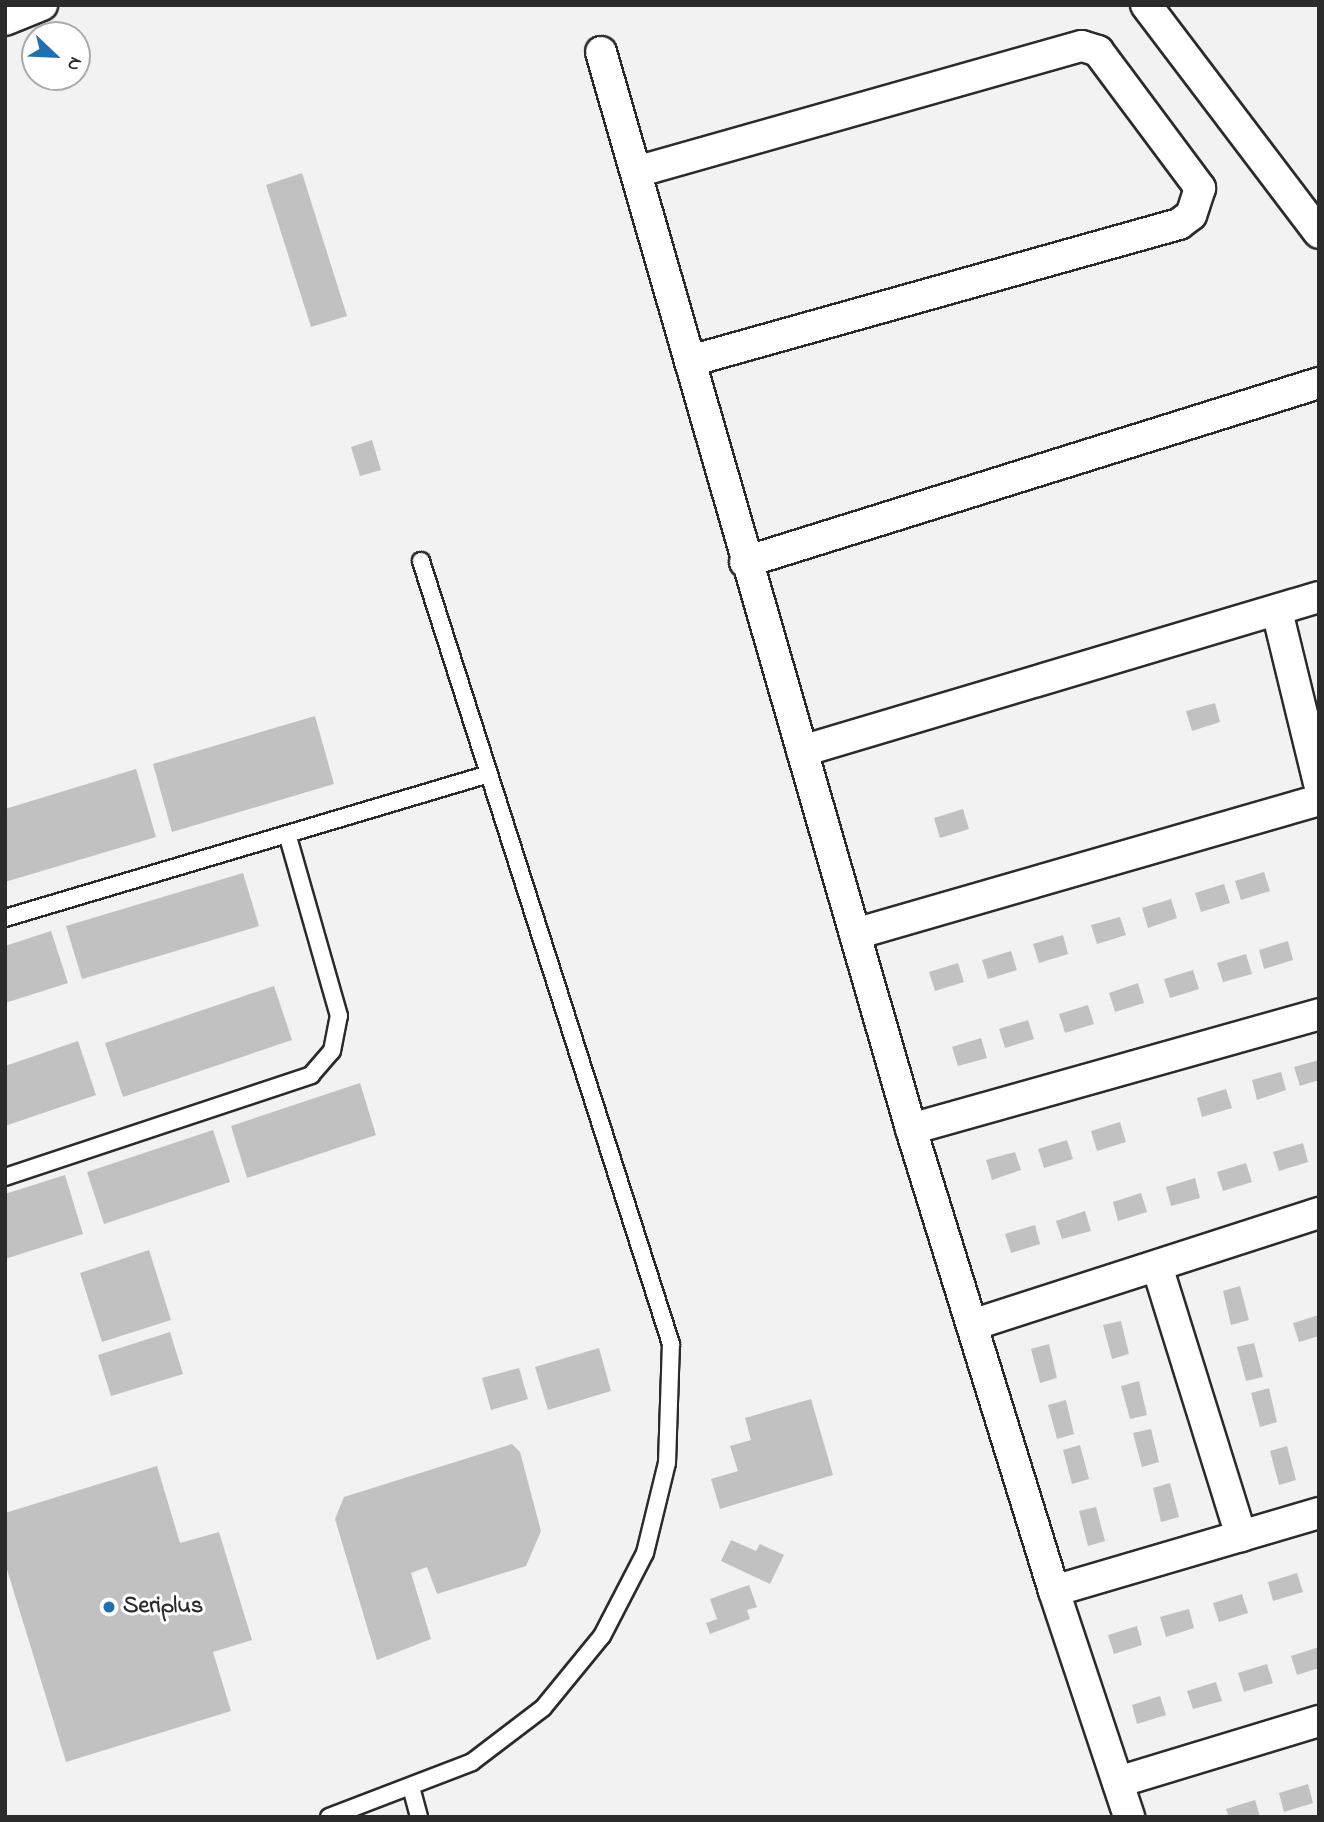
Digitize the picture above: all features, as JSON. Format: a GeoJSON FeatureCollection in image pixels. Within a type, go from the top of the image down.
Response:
{"type":"FeatureCollection","features":[{"type":"Feature","properties":{"kind":"street"},"geometry":{"type":"LineString","coordinates":[[5,20],[42,5]]}},
{"type":"Feature","properties":{"kind":"street"},"geometry":{"type":"LineString","coordinates":[[1146,5],[1319,233]]}},
{"type":"Feature","properties":{"kind":"street"},"geometry":{"type":"LineString","coordinates":[[636,172],[1082,46],[1098,51],[1200,188],[1191,215],[1179,224],[690,361]]}},
{"type":"Feature","properties":{"kind":"street"},"geometry":{"type":"LineString","coordinates":[[601,52],[745,562],[911,1129],[1054,1591],[1129,1817]]}},
{"type":"Feature","properties":{"kind":"street"},"geometry":{"type":"LineString","coordinates":[[745,562],[1319,383]]}},
{"type":"Feature","properties":{"kind":"street"},"geometry":{"type":"LineString","coordinates":[[802,751],[1319,597]]}},
{"type":"Feature","properties":{"kind":"street"},"geometry":{"type":"LineString","coordinates":[[1277,611],[1319,783]]}},
{"type":"Feature","properties":{"kind":"street"},"geometry":{"type":"LineString","coordinates":[[855,934],[1319,800]]}},
{"type":"Feature","properties":{"kind":"street"},"geometry":{"type":"LineString","coordinates":[[911,1129],[1319,1014]]}},
{"type":"Feature","properties":{"kind":"street"},"geometry":{"type":"LineString","coordinates":[[972,1325],[1319,1213]]}},
{"type":"Feature","properties":{"kind":"street"},"geometry":{"type":"LineString","coordinates":[[1157,1266],[1241,1536]]}},
{"type":"Feature","properties":{"kind":"street"},"geometry":{"type":"LineString","coordinates":[[1054,1591],[1319,1513]]}},
{"type":"Feature","properties":{"kind":"street"},"geometry":{"type":"LineString","coordinates":[[1118,1782],[1319,1721]]}},
{"type":"Feature","properties":{"kind":"lane"},"geometry":{"type":"LineString","coordinates":[[329,1817],[472,1762],[543,1708],[602,1636],[645,1553],[667,1463],[671,1344],[421,561]]}},
{"type":"Feature","properties":{"kind":"lane"},"geometry":{"type":"LineString","coordinates":[[5,918],[489,774]]}},
{"type":"Feature","properties":{"kind":"lane"},"geometry":{"type":"LineString","coordinates":[[5,1177],[311,1075],[332,1051],[339,1016],[287,834]]}},
{"type":"Feature","properties":{"kind":"lane"},"geometry":{"type":"LineString","coordinates":[[411,1787],[419,1817]]}},
{"type":"Feature","properties":{"kind":"building"},"geometry":{"type":"Polygon","coordinates":[[[302,173],[347,316],[311,327],[266,185],[302,173]]]}},
{"type":"Feature","properties":{"kind":"building"},"geometry":{"type":"Polygon","coordinates":[[[372,440],[381,470],[360,476],[351,447],[372,440]]]}},
{"type":"Feature","properties":{"kind":"building"},"geometry":{"type":"Polygon","coordinates":[[[1215,703],[1220,722],[1192,731],[1186,711],[1215,703]]]}},
{"type":"Feature","properties":{"kind":"building"},"geometry":{"type":"Polygon","coordinates":[[[315,716],[334,784],[172,832],[153,764],[315,716]]]}},
{"type":"Feature","properties":{"kind":"building"},"geometry":{"type":"Polygon","coordinates":[[[136,769],[156,837],[5,882],[5,809],[136,769]]]}},
{"type":"Feature","properties":{"kind":"building"},"geometry":{"type":"Polygon","coordinates":[[[963,809],[969,829],[940,838],[934,818],[963,809]]]}},
{"type":"Feature","properties":{"kind":"building"},"geometry":{"type":"Polygon","coordinates":[[[1264,872],[1270,891],[1241,900],[1235,881],[1264,872]]]}},
{"type":"Feature","properties":{"kind":"building"},"geometry":{"type":"Polygon","coordinates":[[[243,873],[259,926],[82,979],[66,926],[243,873]]]}},
{"type":"Feature","properties":{"kind":"building"},"geometry":{"type":"Polygon","coordinates":[[[1224,884],[1230,903],[1201,912],[1195,893],[1224,884]]]}},
{"type":"Feature","properties":{"kind":"building"},"geometry":{"type":"Polygon","coordinates":[[[1171,899],[1177,918],[1148,928],[1142,908],[1171,899]]]}},
{"type":"Feature","properties":{"kind":"building"},"geometry":{"type":"Polygon","coordinates":[[[1120,917],[1126,935],[1097,944],[1091,925],[1120,917]]]}},
{"type":"Feature","properties":{"kind":"building"},"geometry":{"type":"Polygon","coordinates":[[[51,931],[68,983],[5,1003],[5,946],[51,931]]]}},
{"type":"Feature","properties":{"kind":"building"},"geometry":{"type":"Polygon","coordinates":[[[1063,935],[1068,954],[1039,963],[1033,944],[1063,935]]]}},
{"type":"Feature","properties":{"kind":"building"},"geometry":{"type":"Polygon","coordinates":[[[1288,941],[1293,960],[1264,969],[1259,950],[1288,941]]]}},
{"type":"Feature","properties":{"kind":"building"},"geometry":{"type":"Polygon","coordinates":[[[1011,951],[1017,970],[988,979],[982,960],[1011,951]]]}},
{"type":"Feature","properties":{"kind":"building"},"geometry":{"type":"Polygon","coordinates":[[[1246,954],[1252,974],[1223,982],[1217,963],[1246,954]]]}},
{"type":"Feature","properties":{"kind":"building"},"geometry":{"type":"Polygon","coordinates":[[[958,963],[964,982],[935,991],[929,972],[958,963]]]}},
{"type":"Feature","properties":{"kind":"building"},"geometry":{"type":"Polygon","coordinates":[[[1193,970],[1199,989],[1170,998],[1164,979],[1193,970]]]}},
{"type":"Feature","properties":{"kind":"building"},"geometry":{"type":"Polygon","coordinates":[[[1138,983],[1144,1003],[1115,1012],[1109,993],[1138,983]]]}},
{"type":"Feature","properties":{"kind":"building"},"geometry":{"type":"Polygon","coordinates":[[[274,986],[292,1040],[123,1097],[105,1043],[274,986]]]}},
{"type":"Feature","properties":{"kind":"building"},"geometry":{"type":"Polygon","coordinates":[[[1088,1005],[1094,1024],[1065,1033],[1059,1014],[1088,1005]]]}},
{"type":"Feature","properties":{"kind":"building"},"geometry":{"type":"Polygon","coordinates":[[[1028,1020],[1034,1039],[1005,1048],[999,1029],[1028,1020]]]}},
{"type":"Feature","properties":{"kind":"building"},"geometry":{"type":"Polygon","coordinates":[[[981,1038],[987,1058],[958,1066],[952,1047],[981,1038]]]}},
{"type":"Feature","properties":{"kind":"building"},"geometry":{"type":"Polygon","coordinates":[[[78,1041],[96,1095],[5,1126],[5,1066],[78,1041]]]}},
{"type":"Feature","properties":{"kind":"building"},"geometry":{"type":"Polygon","coordinates":[[[1319,1060],[1319,1080],[1300,1086],[1294,1067],[1319,1060]]]}},
{"type":"Feature","properties":{"kind":"building"},"geometry":{"type":"Polygon","coordinates":[[[1281,1072],[1286,1090],[1257,1100],[1252,1080],[1281,1072]]]}},
{"type":"Feature","properties":{"kind":"building"},"geometry":{"type":"Polygon","coordinates":[[[360,1083],[376,1135],[247,1178],[231,1126],[360,1083]]]}},
{"type":"Feature","properties":{"kind":"building"},"geometry":{"type":"Polygon","coordinates":[[[1226,1089],[1232,1108],[1202,1117],[1197,1098],[1226,1089]]]}},
{"type":"Feature","properties":{"kind":"building"},"geometry":{"type":"Polygon","coordinates":[[[1120,1122],[1126,1142],[1097,1151],[1091,1131],[1120,1122]]]}},
{"type":"Feature","properties":{"kind":"building"},"geometry":{"type":"Polygon","coordinates":[[[213,1130],[230,1182],[104,1224],[87,1172],[213,1130]]]}},
{"type":"Feature","properties":{"kind":"building"},"geometry":{"type":"Polygon","coordinates":[[[1067,1140],[1073,1159],[1044,1168],[1038,1149],[1067,1140]]]}},
{"type":"Feature","properties":{"kind":"building"},"geometry":{"type":"Polygon","coordinates":[[[1303,1143],[1308,1162],[1279,1171],[1273,1152],[1303,1143]]]}},
{"type":"Feature","properties":{"kind":"building"},"geometry":{"type":"Polygon","coordinates":[[[1015,1152],[1021,1170],[992,1180],[986,1160],[1015,1152]]]}},
{"type":"Feature","properties":{"kind":"building"},"geometry":{"type":"Polygon","coordinates":[[[1246,1163],[1252,1182],[1223,1191],[1217,1172],[1246,1163]]]}},
{"type":"Feature","properties":{"kind":"building"},"geometry":{"type":"Polygon","coordinates":[[[65,1175],[83,1234],[5,1259],[5,1194],[65,1175]]]}},
{"type":"Feature","properties":{"kind":"building"},"geometry":{"type":"Polygon","coordinates":[[[1195,1178],[1200,1198],[1171,1206],[1166,1187],[1195,1178]]]}},
{"type":"Feature","properties":{"kind":"building"},"geometry":{"type":"Polygon","coordinates":[[[1141,1193],[1147,1212],[1118,1221],[1113,1202],[1141,1193]]]}},
{"type":"Feature","properties":{"kind":"building"},"geometry":{"type":"Polygon","coordinates":[[[1085,1211],[1091,1231],[1062,1239],[1056,1221],[1085,1211]]]}},
{"type":"Feature","properties":{"kind":"building"},"geometry":{"type":"Polygon","coordinates":[[[1035,1225],[1040,1244],[1011,1253],[1005,1234],[1035,1225]]]}},
{"type":"Feature","properties":{"kind":"building"},"geometry":{"type":"Polygon","coordinates":[[[149,1250],[171,1320],[102,1342],[80,1273],[149,1250]]]}},
{"type":"Feature","properties":{"kind":"building"},"geometry":{"type":"Polygon","coordinates":[[[1240,1286],[1249,1320],[1231,1325],[1223,1291],[1240,1286]]]}},
{"type":"Feature","properties":{"kind":"building"},"geometry":{"type":"Polygon","coordinates":[[[1319,1315],[1319,1336],[1299,1342],[1293,1323],[1319,1315]]]}},
{"type":"Feature","properties":{"kind":"building"},"geometry":{"type":"Polygon","coordinates":[[[1121,1321],[1129,1354],[1112,1359],[1103,1325],[1121,1321]]]}},
{"type":"Feature","properties":{"kind":"building"},"geometry":{"type":"Polygon","coordinates":[[[170,1332],[183,1374],[111,1396],[98,1355],[170,1332]]]}},
{"type":"Feature","properties":{"kind":"building"},"geometry":{"type":"Polygon","coordinates":[[[1254,1343],[1263,1377],[1246,1381],[1237,1347],[1254,1343]]]}},
{"type":"Feature","properties":{"kind":"building"},"geometry":{"type":"Polygon","coordinates":[[[1049,1344],[1057,1378],[1040,1383],[1031,1349],[1049,1344]]]}},
{"type":"Feature","properties":{"kind":"building"},"geometry":{"type":"Polygon","coordinates":[[[599,1348],[611,1391],[548,1410],[535,1367],[599,1348]]]}},
{"type":"Feature","properties":{"kind":"building"},"geometry":{"type":"Polygon","coordinates":[[[519,1368],[528,1399],[491,1410],[482,1378],[519,1368]]]}},
{"type":"Feature","properties":{"kind":"building"},"geometry":{"type":"Polygon","coordinates":[[[1139,1381],[1147,1415],[1130,1419],[1121,1386],[1139,1381]]]}},
{"type":"Feature","properties":{"kind":"building"},"geometry":{"type":"Polygon","coordinates":[[[1269,1388],[1277,1422],[1260,1427],[1251,1393],[1269,1388]]]}},
{"type":"Feature","properties":{"kind":"building"},"geometry":{"type":"Polygon","coordinates":[[[811,1399],[833,1475],[720,1509],[711,1479],[738,1471],[730,1446],[751,1440],[745,1418],[811,1399]]]}},
{"type":"Feature","properties":{"kind":"building"},"geometry":{"type":"Polygon","coordinates":[[[1066,1400],[1074,1434],[1057,1439],[1048,1405],[1066,1400]]]}},
{"type":"Feature","properties":{"kind":"building"},"geometry":{"type":"Polygon","coordinates":[[[1151,1429],[1159,1462],[1142,1467],[1133,1433],[1151,1429]]]}},
{"type":"Feature","properties":{"kind":"building"},"geometry":{"type":"Polygon","coordinates":[[[512,1444],[520,1452],[541,1531],[526,1566],[437,1594],[427,1567],[411,1573],[431,1639],[377,1660],[335,1519],[344,1497],[512,1444]]]}},
{"type":"Feature","properties":{"kind":"building"},"geometry":{"type":"Polygon","coordinates":[[[1080,1445],[1089,1479],[1072,1484],[1063,1450],[1080,1445]]]}},
{"type":"Feature","properties":{"kind":"building"},"geometry":{"type":"Polygon","coordinates":[[[1287,1446],[1296,1480],[1279,1485],[1270,1451],[1287,1446]]]}},
{"type":"Feature","properties":{"kind":"building","name":"Seriplus"},"geometry":{"type":"Polygon","coordinates":[[[157,1466],[180,1543],[219,1532],[252,1640],[213,1652],[231,1711],[66,1762],[5,1563],[5,1513],[157,1466]]]}},
{"type":"Feature","properties":{"kind":"building"},"geometry":{"type":"Polygon","coordinates":[[[1170,1483],[1179,1517],[1161,1522],[1153,1488],[1170,1483]]]}},
{"type":"Feature","properties":{"kind":"building"},"geometry":{"type":"Polygon","coordinates":[[[1096,1507],[1105,1541],[1088,1546],[1079,1511],[1096,1507]]]}},
{"type":"Feature","properties":{"kind":"building"},"geometry":{"type":"Polygon","coordinates":[[[731,1540],[756,1551],[760,1544],[784,1555],[770,1584],[721,1561],[731,1540]]]}},
{"type":"Feature","properties":{"kind":"building"},"geometry":{"type":"Polygon","coordinates":[[[1297,1573],[1303,1592],[1273,1601],[1268,1582],[1297,1573]]]}},
{"type":"Feature","properties":{"kind":"building"},"geometry":{"type":"Polygon","coordinates":[[[749,1585],[757,1607],[747,1610],[750,1619],[710,1634],[706,1623],[717,1619],[710,1599],[749,1585]]]}},
{"type":"Feature","properties":{"kind":"building"},"geometry":{"type":"Polygon","coordinates":[[[1242,1594],[1248,1613],[1219,1622],[1213,1603],[1242,1594]]]}},
{"type":"Feature","properties":{"kind":"building"},"geometry":{"type":"Polygon","coordinates":[[[1189,1609],[1194,1628],[1166,1637],[1160,1617],[1189,1609]]]}},
{"type":"Feature","properties":{"kind":"building"},"geometry":{"type":"Polygon","coordinates":[[[1137,1626],[1142,1645],[1114,1654],[1108,1635],[1137,1626]]]}},
{"type":"Feature","properties":{"kind":"building"},"geometry":{"type":"Polygon","coordinates":[[[1319,1647],[1319,1668],[1297,1675],[1291,1656],[1319,1647]]]}},
{"type":"Feature","properties":{"kind":"building"},"geometry":{"type":"Polygon","coordinates":[[[1267,1664],[1273,1683],[1244,1692],[1238,1673],[1267,1664]]]}},
{"type":"Feature","properties":{"kind":"building"},"geometry":{"type":"Polygon","coordinates":[[[1216,1682],[1222,1701],[1193,1709],[1187,1691],[1216,1682]]]}},
{"type":"Feature","properties":{"kind":"building"},"geometry":{"type":"Polygon","coordinates":[[[1160,1696],[1166,1715],[1137,1724],[1132,1705],[1160,1696]]]}},
{"type":"Feature","properties":{"kind":"building"},"geometry":{"type":"Polygon","coordinates":[[[1308,1784],[1313,1803],[1284,1812],[1279,1793],[1308,1784]]]}},
{"type":"Feature","properties":{"kind":"building"},"geometry":{"type":"Polygon","coordinates":[[[1255,1800],[1260,1817],[1229,1817],[1226,1809],[1255,1800]]]}},
{"type":"Feature","properties":{"kind":"place","name":"Seriplus"},"geometry":{"type":"Point","coordinates":[109,1607]}}]}
